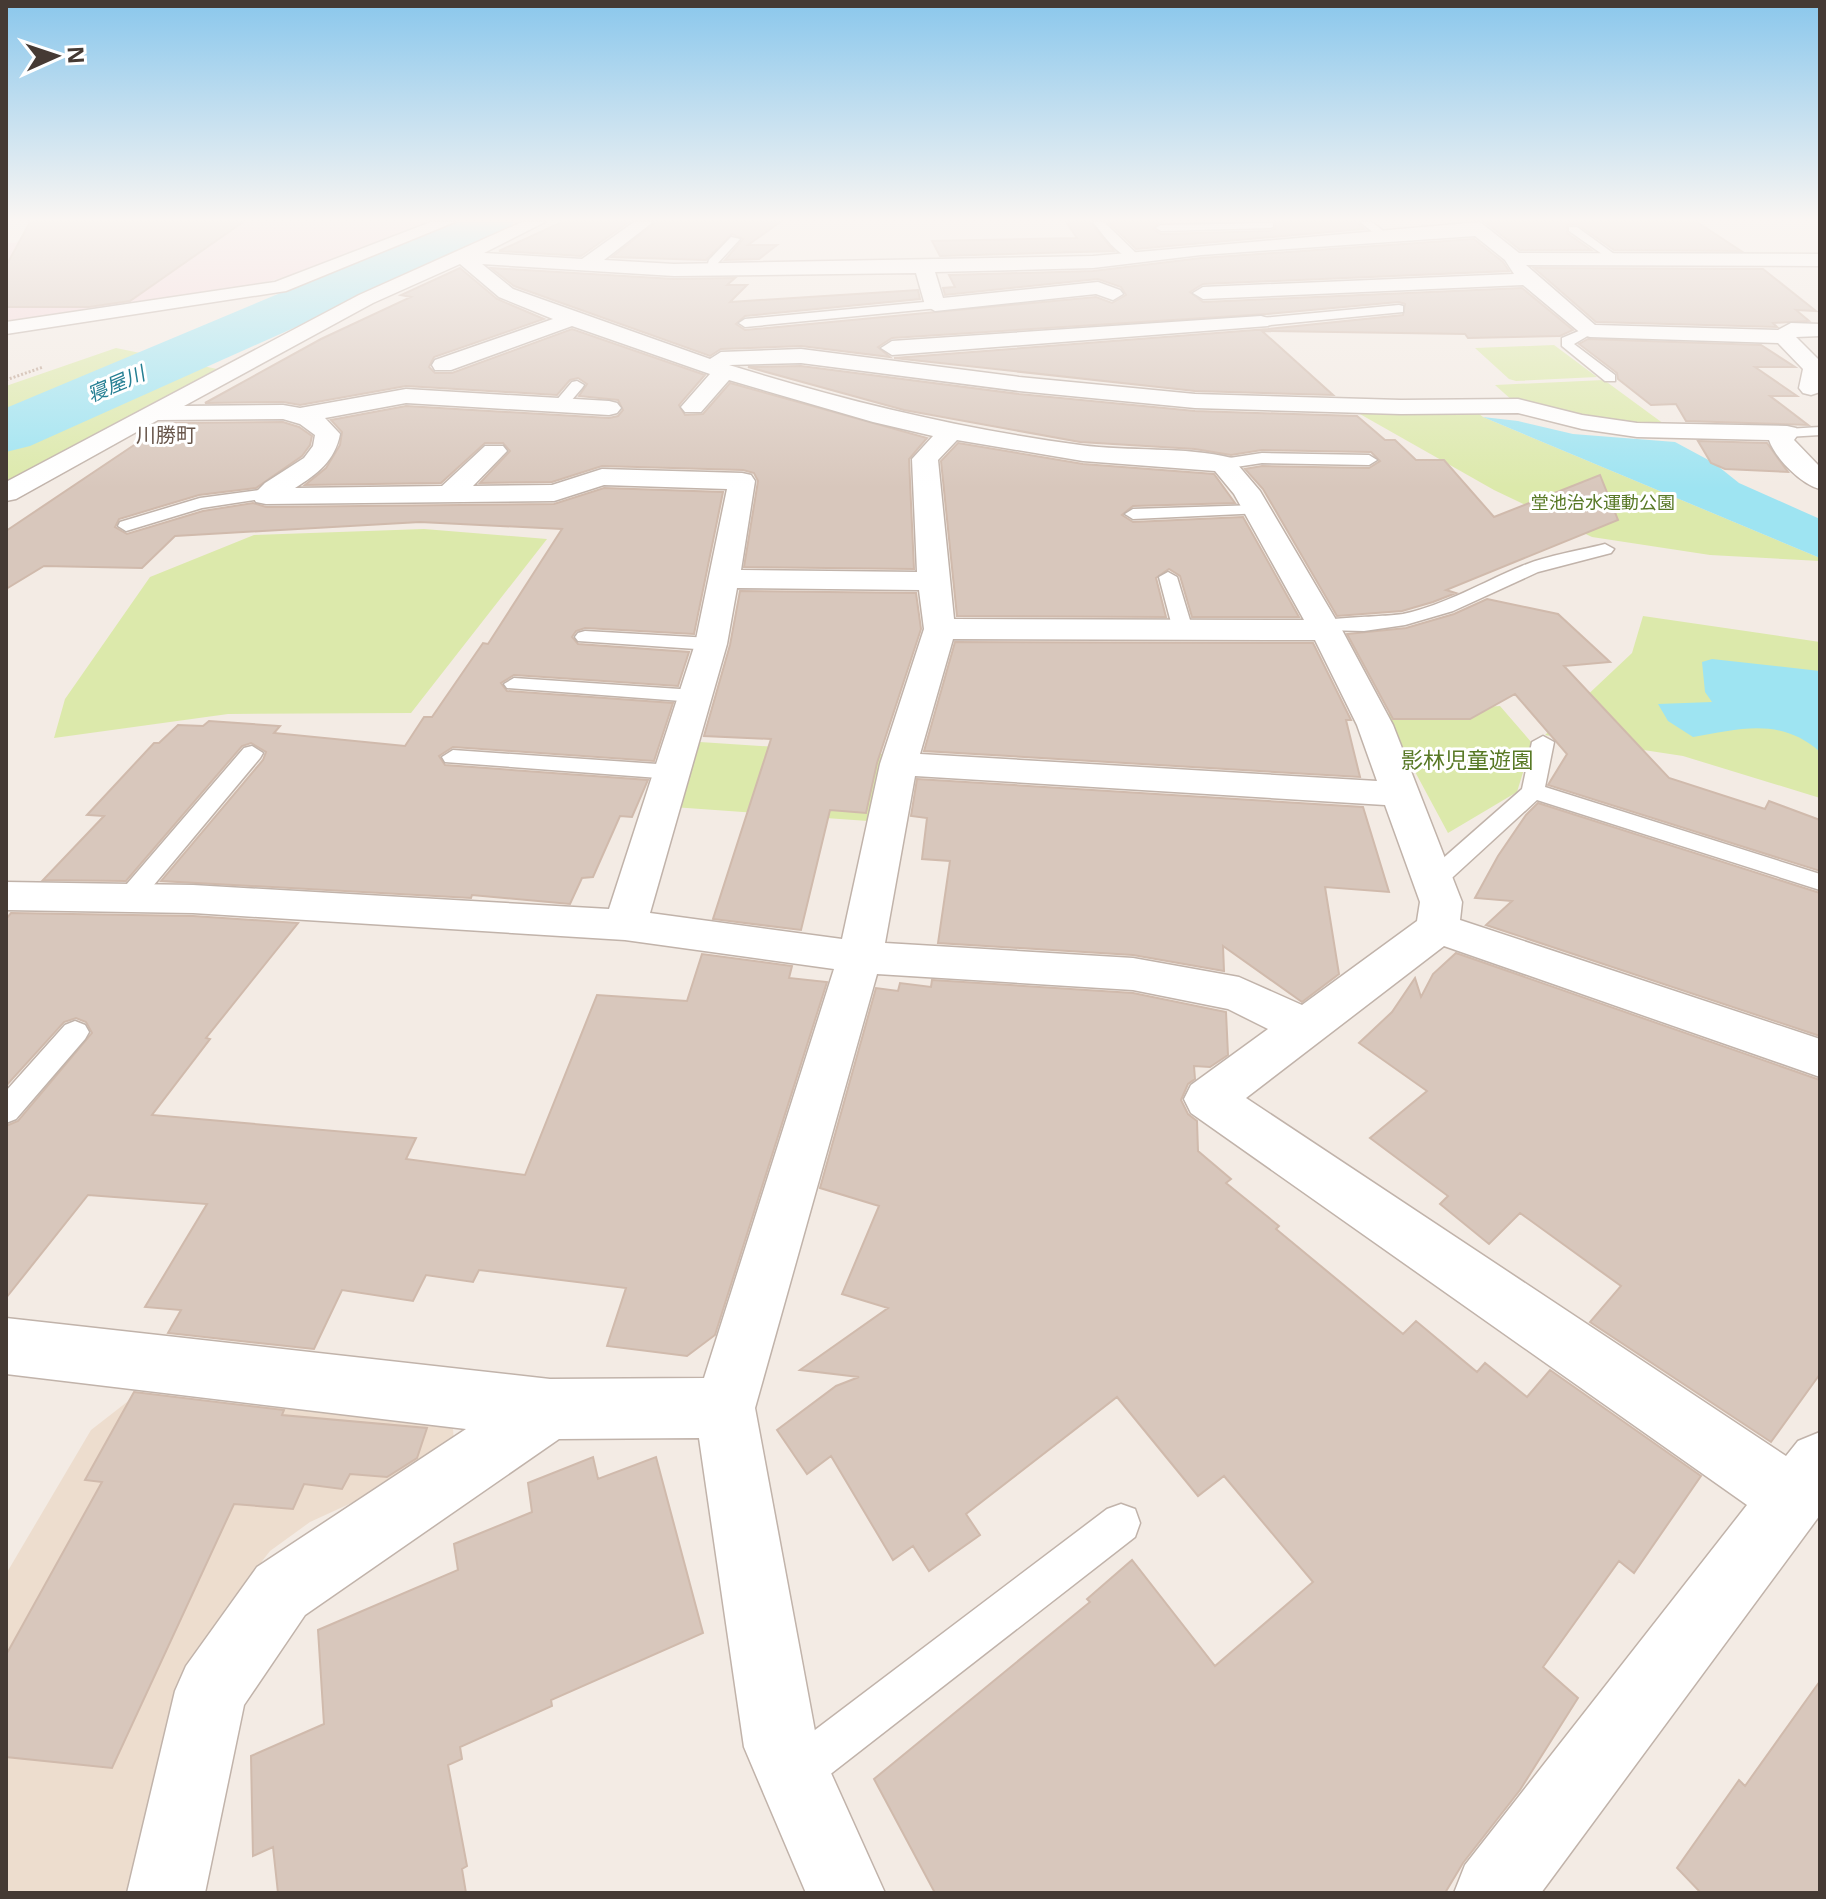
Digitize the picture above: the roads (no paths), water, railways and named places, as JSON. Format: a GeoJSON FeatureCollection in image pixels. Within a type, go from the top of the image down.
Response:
{"type":"FeatureCollection","features":[{"type":"Feature","properties":{"kind":"street"},"geometry":{"type":"LineString","coordinates":[[6,328],[122,311]]}},
{"type":"Feature","properties":{"kind":"street"},"geometry":{"type":"LineString","coordinates":[[6,493],[344,311]]}},
{"type":"Feature","properties":{"kind":"street"},"geometry":{"type":"LineString","coordinates":[[551,311],[815,399],[951,432],[1083,453],[1223,464],[1246,491],[1324,627],[1375,725],[1436,905]]}},
{"type":"Feature","properties":{"kind":"street"},"geometry":{"type":"LineString","coordinates":[[1242,311],[1261,322]]}},
{"type":"Feature","properties":{"kind":"street"},"geometry":{"type":"LineString","coordinates":[[1566,311],[1590,331],[1784,337],[1814,368],[1811,388]]}},
{"type":"Feature","properties":{"kind":"street"},"geometry":{"type":"LineString","coordinates":[[443,365],[572,319]]}},
{"type":"Feature","properties":{"kind":"street"},"geometry":{"type":"LineString","coordinates":[[710,366],[801,356],[1261,322]]}},
{"type":"Feature","properties":{"kind":"street"},"geometry":{"type":"LineString","coordinates":[[1784,337],[1791,329],[1820,330]]}},
{"type":"Feature","properties":{"kind":"street"},"geometry":{"type":"LineString","coordinates":[[801,356],[1181,400],[1401,407],[1518,406],[1582,422],[1637,430],[1787,433]]}},
{"type":"Feature","properties":{"kind":"street"},"geometry":{"type":"LineString","coordinates":[[693,407],[710,366]]}},
{"type":"Feature","properties":{"kind":"street"},"geometry":{"type":"LineString","coordinates":[[302,415],[406,396],[609,408]]}},
{"type":"Feature","properties":{"kind":"street"},"geometry":{"type":"LineString","coordinates":[[771,408],[815,399]]}},
{"type":"Feature","properties":{"kind":"street"},"geometry":{"type":"LineString","coordinates":[[153,413],[283,412],[302,415],[319,423],[328,434],[328,446],[317,461],[266,496],[554,493],[602,477],[746,471],[711,644],[625,925]]}},
{"type":"Feature","properties":{"kind":"street"},"geometry":{"type":"LineString","coordinates":[[846,1893],[781,1747],[725,1408],[860,957],[899,764],[937,605],[925,459],[951,432]]}},
{"type":"Feature","properties":{"kind":"street"},"geometry":{"type":"LineString","coordinates":[[1787,433],[1780,437],[1784,448],[1820,481]]}},
{"type":"Feature","properties":{"kind":"street"},"geometry":{"type":"LineString","coordinates":[[450,493],[494,451]]}},
{"type":"Feature","properties":{"kind":"street"},"geometry":{"type":"LineString","coordinates":[[724,579],[1183,630],[1324,627]]}},
{"type":"Feature","properties":{"kind":"street"},"geometry":{"type":"LineString","coordinates":[[899,764],[1400,794]]}},
{"type":"Feature","properties":{"kind":"street"},"geometry":{"type":"LineString","coordinates":[[6,896],[129,898],[625,925],[860,957],[1133,974],[1239,994],[1306,1028]]}},
{"type":"Feature","properties":{"kind":"street"},"geometry":{"type":"LineString","coordinates":[[1436,905],[1306,1028],[1209,1099],[1806,1480],[1493,1893]]}},
{"type":"Feature","properties":{"kind":"street"},"geometry":{"type":"LineString","coordinates":[[1436,905],[1820,1058]]}},
{"type":"Feature","properties":{"kind":"street"},"geometry":{"type":"LineString","coordinates":[[6,1346],[550,1409],[725,1408]]}},
{"type":"Feature","properties":{"kind":"street"},"geometry":{"type":"LineString","coordinates":[[166,1893],[211,1691],[281,1591],[550,1409]]}},
{"type":"Feature","properties":{"kind":"lane"},"geometry":{"type":"LineString","coordinates":[[745,323],[876,311]]}},
{"type":"Feature","properties":{"kind":"lane"},"geometry":{"type":"LineString","coordinates":[[1261,322],[1382,311]]}},
{"type":"Feature","properties":{"kind":"lane"},"geometry":{"type":"LineString","coordinates":[[1590,331],[1566,341],[1568,346],[1610,378]]}},
{"type":"Feature","properties":{"kind":"lane"},"geometry":{"type":"LineString","coordinates":[[560,405],[577,385]]}},
{"type":"Feature","properties":{"kind":"lane"},"geometry":{"type":"LineString","coordinates":[[1787,433],[1820,431]]}},
{"type":"Feature","properties":{"kind":"lane"},"geometry":{"type":"LineString","coordinates":[[1223,464],[1262,458],[1369,460]]}},
{"type":"Feature","properties":{"kind":"lane"},"geometry":{"type":"LineString","coordinates":[[126,526],[200,503],[268,494]]}},
{"type":"Feature","properties":{"kind":"lane"},"geometry":{"type":"LineString","coordinates":[[1133,514],[1257,510]]}},
{"type":"Feature","properties":{"kind":"lane"},"geometry":{"type":"LineString","coordinates":[[1324,627],[1405,619],[1446,607],[1532,568],[1605,549]]}},
{"type":"Feature","properties":{"kind":"lane"},"geometry":{"type":"LineString","coordinates":[[1168,577],[1183,630]]}},
{"type":"Feature","properties":{"kind":"lane"},"geometry":{"type":"LineString","coordinates":[[585,637],[711,644]]}},
{"type":"Feature","properties":{"kind":"lane"},"geometry":{"type":"LineString","coordinates":[[514,684],[695,696]]}},
{"type":"Feature","properties":{"kind":"lane"},"geometry":{"type":"LineString","coordinates":[[1436,905],[1533,791],[1543,742]]}},
{"type":"Feature","properties":{"kind":"lane"},"geometry":{"type":"LineString","coordinates":[[129,898],[252,753]]}},
{"type":"Feature","properties":{"kind":"lane"},"geometry":{"type":"LineString","coordinates":[[453,757],[672,772]]}},
{"type":"Feature","properties":{"kind":"lane"},"geometry":{"type":"LineString","coordinates":[[1533,791],[1820,882]]}},
{"type":"Feature","properties":{"kind":"lane"},"geometry":{"type":"LineString","coordinates":[[6,1111],[75,1032]]}},
{"type":"Feature","properties":{"kind":"lane"},"geometry":{"type":"LineString","coordinates":[[793,1775],[1121,1523]]}},
{"type":"Feature","properties":{"kind":"water"},"geometry":{"type":"Polygon","coordinates":[[[1483,417],[1518,421],[1573,434],[1675,442],[1714,463],[1739,483],[1820,519],[1820,558],[1483,417]]]}},
{"type":"Feature","properties":{"kind":"water"},"geometry":{"type":"Polygon","coordinates":[[[1712,659],[1820,671],[1820,752],[1805,741],[1775,730],[1744,729],[1693,737],[1668,721],[1658,704],[1712,702],[1705,692],[1702,662],[1712,659]]]}},
{"type":"Feature","properties":{"kind":"waterway","name":"寝屋川"},"geometry":{"type":"LineString","coordinates":[[6,432],[286,311]]}},
{"type":"Feature","properties":{"kind":"district","name":"川勝町"},"geometry":{"type":"Point","coordinates":[166,435]}},
{"type":"Feature","properties":{"kind":"park label","name":"堂池治水運動公園"},"geometry":{"type":"Point","coordinates":[1603,503]}},
{"type":"Feature","properties":{"kind":"park label","name":"影林児童遊園"},"geometry":{"type":"Point","coordinates":[1467,760]}}]}
